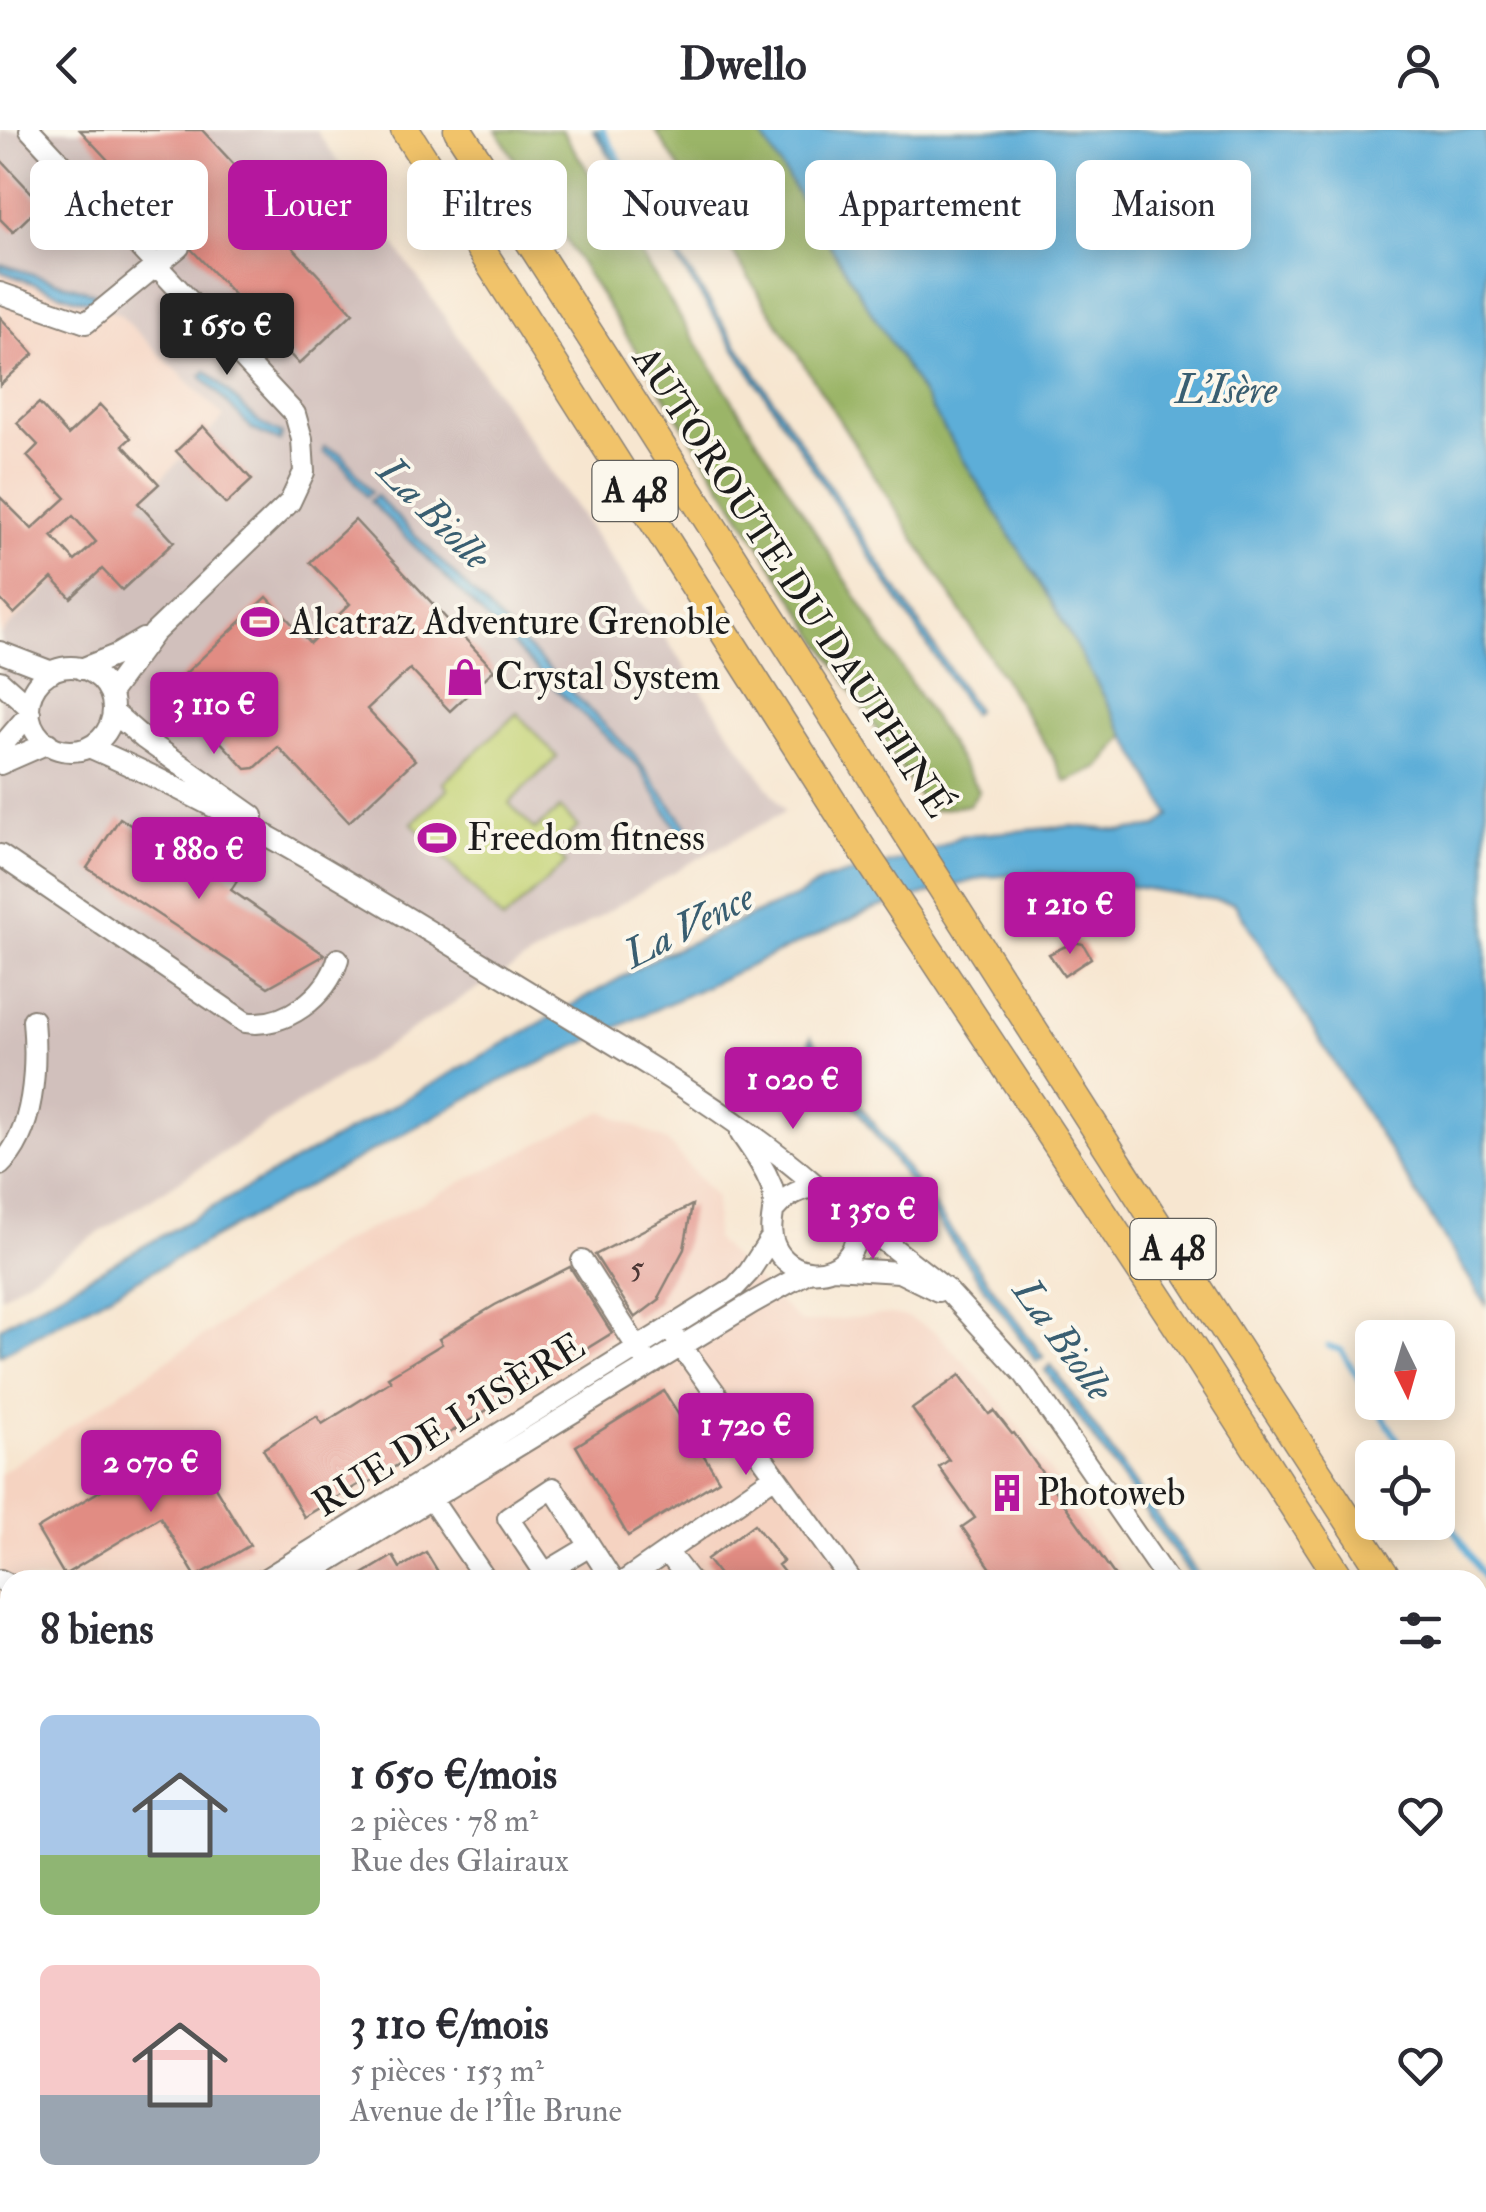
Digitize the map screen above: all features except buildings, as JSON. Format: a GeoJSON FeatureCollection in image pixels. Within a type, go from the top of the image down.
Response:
{"type":"FeatureCollection","features":[{"type":"Feature","properties":{"kind":"highway","name":"A 48"},"geometry":{"type":"LineString","coordinates":[[405,130],[864,852],[1334,1570]]}},
{"type":"Feature","properties":{"kind":"highway","name":"AUTOROUTE DU DAUPHINÉ"},"geometry":{"type":"LineString","coordinates":[[458,130],[1381,1570]]}},
{"type":"Feature","properties":{"kind":"street"},"geometry":{"type":"LineString","coordinates":[[30,130],[294,414],[304,458],[304,472],[290,502],[154,633],[116,656],[81,669]]}},
{"type":"Feature","properties":{"kind":"street"},"geometry":{"type":"LineString","coordinates":[[0,293],[86,323],[176,250]]}},
{"type":"Feature","properties":{"kind":"street"},"geometry":{"type":"LineString","coordinates":[[0,681],[29,710],[36,732],[48,743],[69,751],[89,747],[106,733],[111,702],[154,633]]}},
{"type":"Feature","properties":{"kind":"street"},"geometry":{"type":"LineString","coordinates":[[0,652],[52,672]]}},
{"type":"Feature","properties":{"kind":"street"},"geometry":{"type":"LineString","coordinates":[[0,748],[29,710],[35,688],[52,672],[81,669],[93,674],[111,702],[143,738],[241,805],[280,840]]}},
{"type":"Feature","properties":{"kind":"street"},"geometry":{"type":"LineString","coordinates":[[0,764],[48,743]]}},
{"type":"Feature","properties":{"kind":"street"},"geometry":{"type":"LineString","coordinates":[[89,747],[164,780],[280,840],[552,1005],[773,1148],[817,1186]]}},
{"type":"Feature","properties":{"kind":"street"},"geometry":{"type":"LineString","coordinates":[[0,855],[245,1022],[285,1019],[334,974],[338,959]]}},
{"type":"Feature","properties":{"kind":"street"},"geometry":{"type":"LineString","coordinates":[[0,1165],[12,1154],[23,1128],[33,1076],[33,1020]]}},
{"type":"Feature","properties":{"kind":"street"},"geometry":{"type":"LineString","coordinates":[[734,1124],[762,1163],[774,1192],[776,1208],[771,1238],[784,1261],[808,1272],[833,1268],[899,1272],[968,1312]]}},
{"type":"Feature","properties":{"kind":"street"},"geometry":{"type":"LineString","coordinates":[[776,1208],[793,1191],[828,1188],[846,1200],[856,1219],[914,1260],[1024,1374],[1160,1570]]}},
{"type":"Feature","properties":{"kind":"street"},"geometry":{"type":"LineString","coordinates":[[833,1268],[855,1242],[856,1219]]}},
{"type":"Feature","properties":{"kind":"street","name":"RUE DE L'ISÈRE"},"geometry":{"type":"LineString","coordinates":[[676,1338],[735,1287],[771,1238]]}},
{"type":"Feature","properties":{"kind":"street"},"geometry":{"type":"LineString","coordinates":[[582,1261],[644,1358]]}},
{"type":"Feature","properties":{"kind":"street","name":"RUE DE L'ISÈRE"},"geometry":{"type":"LineString","coordinates":[[314,1570],[431,1499],[676,1338],[808,1272]]}},
{"type":"Feature","properties":{"kind":"street"},"geometry":{"type":"LineString","coordinates":[[676,1338],[844,1570]]}},
{"type":"Feature","properties":{"kind":"street","name":"RUE DE L'ISÈRE"},"geometry":{"type":"LineString","coordinates":[[281,1570],[644,1358]]}},
{"type":"Feature","properties":{"kind":"street"},"geometry":{"type":"LineString","coordinates":[[640,1570],[775,1476]]}},
{"type":"Feature","properties":{"kind":"street"},"geometry":{"type":"LineString","coordinates":[[431,1499],[479,1570]]}},
{"type":"Feature","properties":{"kind":"street"},"geometry":{"type":"LineString","coordinates":[[590,1546],[615,1570]]}},
{"type":"Feature","properties":{"kind":"street"},"geometry":{"type":"LineString","coordinates":[[668,1553],[681,1570]]}},
{"type":"Feature","properties":{"kind":"shaded area"},"geometry":{"type":"Polygon","coordinates":[[[0,130],[316,130],[337,160],[228,160],[228,250],[387,250],[387,233],[785,812],[681,868],[455,1002],[0,1297],[0,635],[224,417],[119,314],[0,274],[0,130]]]}},
{"type":"Feature","properties":{"kind":"shaded area"},"geometry":{"type":"Polygon","coordinates":[[[0,274],[119,314],[224,417],[0,635],[0,274]]]}},
{"type":"Feature","properties":{"kind":"shaded area"},"geometry":{"type":"Polygon","coordinates":[[[603,1111],[667,1141],[716,1198],[715,1240],[801,1323],[891,1314],[907,1317],[937,1333],[1000,1401],[1120,1570],[0,1570],[0,1474],[337,1245],[603,1111]]]}},
{"type":"Feature","properties":{"kind":"green space"},"geometry":{"type":"Polygon","coordinates":[[[496,130],[562,130],[587,170],[587,250],[638,250],[979,791],[969,805],[928,811],[567,242],[567,160],[515,160],[496,130]]]}},
{"type":"Feature","properties":{"kind":"green space"},"geometry":{"type":"Polygon","coordinates":[[[655,130],[758,130],[777,160],[674,160],[655,130]]]}},
{"type":"Feature","properties":{"kind":"green space"},"geometry":{"type":"Polygon","coordinates":[[[785,173],[805,205],[805,250],[833,250],[1047,594],[1126,736],[1099,768],[1066,782],[731,250],[785,250],[785,173]]]}},
{"type":"Feature","properties":{"kind":"green space"},"geometry":{"type":"Polygon","coordinates":[[[517,713],[557,757],[509,803],[535,830],[560,808],[578,827],[554,850],[566,863],[503,921],[412,823],[448,789],[443,783],[517,713]]]}},
{"type":"Feature","properties":{"kind":"water"},"geometry":{"type":"Polygon","coordinates":[[[593,130],[597,130],[617,160],[612,160],[593,130]]]}},
{"type":"Feature","properties":{"kind":"water","name":"L'Isère"},"geometry":{"type":"Polygon","coordinates":[[[758,130],[1486,130],[1486,1305],[1234,903],[1047,873],[986,877],[873,909],[492,1085],[0,1355],[0,1327],[663,954],[792,899],[826,880],[912,857],[960,836],[1072,826],[1123,831],[1158,826],[1170,815],[1047,594],[833,250],[1056,250],[1056,160],[805,160],[805,205],[785,173],[785,160],[777,160],[758,130]]]}},
{"type":"Feature","properties":{"kind":"water"},"geometry":{"type":"Polygon","coordinates":[[[671,250],[675,250],[976,710],[972,714],[671,250]]]}},
{"type":"Feature","properties":{"kind":"water"},"geometry":{"type":"Polygon","coordinates":[[[0,264],[97,294],[90,301],[75,299],[0,271],[0,264]]]}},
{"type":"Feature","properties":{"kind":"water"},"geometry":{"type":"Polygon","coordinates":[[[206,371],[260,423],[282,434],[280,441],[253,430],[201,376],[206,371]]]}},
{"type":"Feature","properties":{"kind":"water"},"geometry":{"type":"Polygon","coordinates":[[[324,447],[342,454],[371,492],[366,496],[341,462],[323,452],[324,447]]]}},
{"type":"Feature","properties":{"kind":"water"},"geometry":{"type":"Polygon","coordinates":[[[376,496],[632,752],[695,838],[685,842],[638,766],[370,501],[376,496]]]}},
{"type":"Feature","properties":{"kind":"water"},"geometry":{"type":"Polygon","coordinates":[[[811,1037],[1043,1357],[1037,1361],[809,1042],[811,1037]]]}},
{"type":"Feature","properties":{"kind":"water"},"geometry":{"type":"Polygon","coordinates":[[[1051,1365],[1195,1570],[1187,1570],[1045,1370],[1051,1365]]]}},
{"type":"Feature","properties":{"kind":"waterway"},"geometry":{"type":"LineString","coordinates":[[602,130],[620,160]]}},
{"type":"Feature","properties":{"kind":"waterway"},"geometry":{"type":"LineString","coordinates":[[1328,1346],[1341,1350],[1355,1373]]}},
{"type":"Feature","properties":{"kind":"waterway"},"geometry":{"type":"LineString","coordinates":[[1385,1420],[1398,1440]]}},
{"type":"Feature","properties":{"kind":"waterway"},"geometry":{"type":"LineString","coordinates":[[1455,1531],[1479,1570]]}},
{"type":"Feature","properties":{"kind":"place","name":"Alcatraz Adventure Grenoble"},"geometry":{"type":"Point","coordinates":[260,622]}},
{"type":"Feature","properties":{"kind":"place","name":"Crystal System"},"geometry":{"type":"Point","coordinates":[465,677]}},
{"type":"Feature","properties":{"kind":"place","name":"Freedom fitness"},"geometry":{"type":"Point","coordinates":[437,838]}},
{"type":"Feature","properties":{"kind":"place","name":"Photoweb"},"geometry":{"type":"Point","coordinates":[1007,1493]}},
{"type":"Feature","properties":{"kind":"water label","name":"La Biolle"},"geometry":{"type":"Point","coordinates":[434,514]}},
{"type":"Feature","properties":{"kind":"water label","name":"La Vence"},"geometry":{"type":"Point","coordinates":[689,926]}},
{"type":"Feature","properties":{"kind":"water label","name":"La Biolle"},"geometry":{"type":"Point","coordinates":[1063,1340]}}]}
